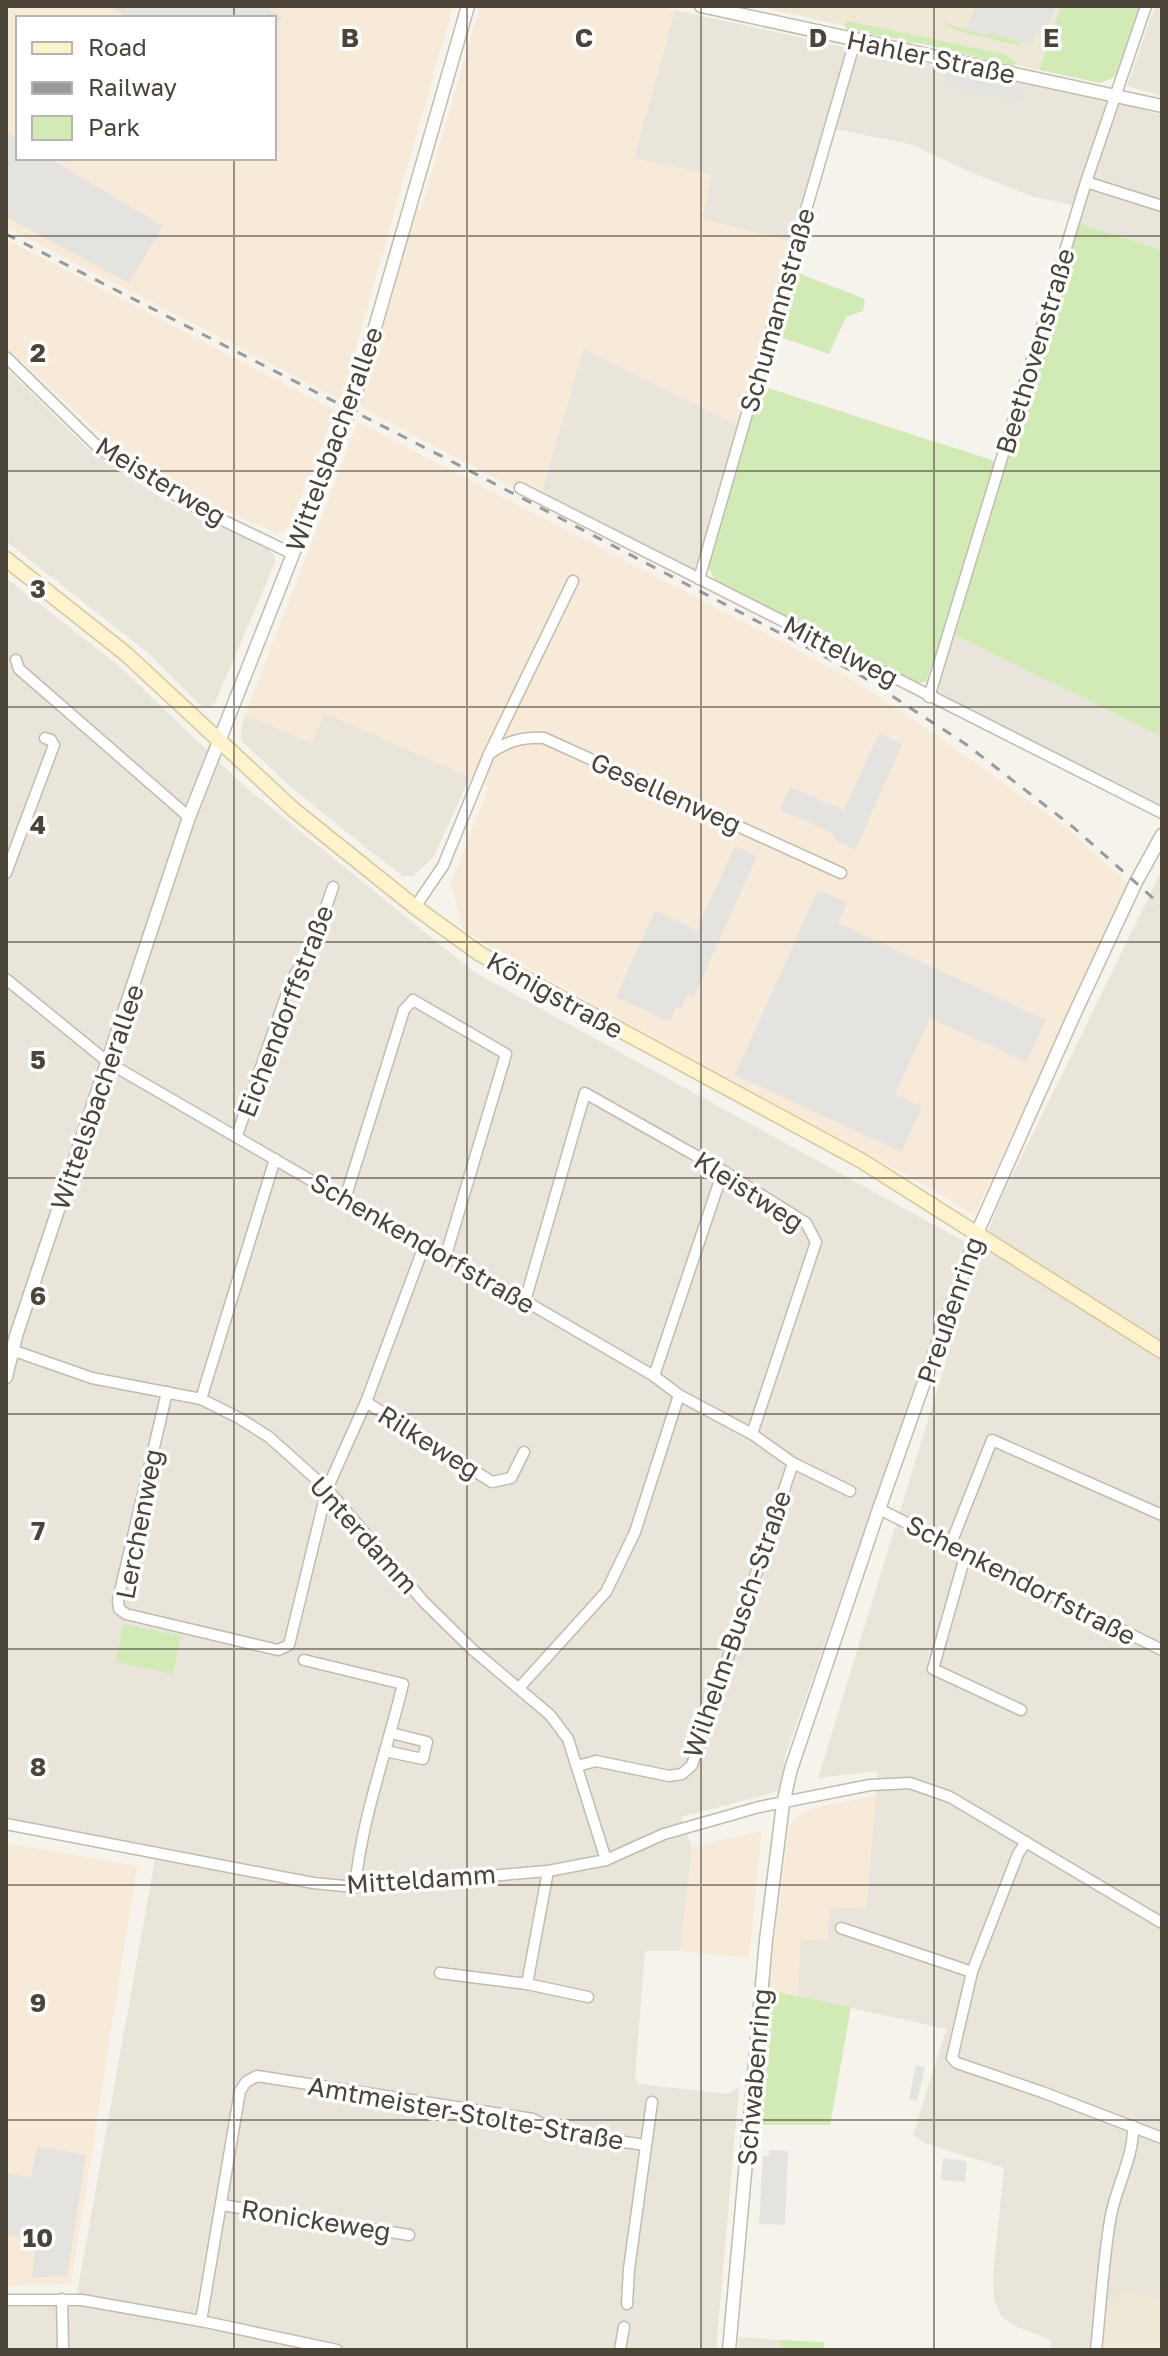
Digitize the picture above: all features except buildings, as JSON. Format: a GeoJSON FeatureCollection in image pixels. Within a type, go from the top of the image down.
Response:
{"type":"FeatureCollection","features":[{"type":"Feature","properties":{"kind":"main road","name":"Königstraße"},"geometry":{"type":"LineString","coordinates":[[6,559],[126,654],[294,810],[415,907],[480,954],[862,1161],[1162,1351]]}},
{"type":"Feature","properties":{"kind":"street","name":"Wittelsbacherallee"},"geometry":{"type":"LineString","coordinates":[[6,1377],[9,1349],[109,1063],[189,817],[354,400],[468,6]]}},
{"type":"Feature","properties":{"kind":"street","name":"Hahler Straße"},"geometry":{"type":"LineString","coordinates":[[701,6],[1162,106]]}},
{"type":"Feature","properties":{"kind":"street","name":"Beethovenstraße"},"geometry":{"type":"LineString","coordinates":[[929,697],[1086,182],[1146,6]]}},
{"type":"Feature","properties":{"kind":"street","name":"Schumannstraße"},"geometry":{"type":"LineString","coordinates":[[699,579],[855,41]]}},
{"type":"Feature","properties":{"kind":"street"},"geometry":{"type":"LineString","coordinates":[[1086,182],[1162,206]]}},
{"type":"Feature","properties":{"kind":"street","name":"Meisterweg"},"geometry":{"type":"LineString","coordinates":[[6,357],[99,448],[193,506],[293,554]]}},
{"type":"Feature","properties":{"kind":"street","name":"Mittelweg"},"geometry":{"type":"LineString","coordinates":[[520,488],[1162,813]]}},
{"type":"Feature","properties":{"kind":"street"},"geometry":{"type":"LineString","coordinates":[[415,907],[443,866],[489,754],[573,581]]}},
{"type":"Feature","properties":{"kind":"street"},"geometry":{"type":"LineString","coordinates":[[16,660],[19,669],[189,817]]}},
{"type":"Feature","properties":{"kind":"street","name":"Gesellenweg"},"geometry":{"type":"LineString","coordinates":[[489,754],[503,744],[523,737],[544,738],[841,873]]}},
{"type":"Feature","properties":{"kind":"street"},"geometry":{"type":"LineString","coordinates":[[6,873],[54,745],[45,738]]}},
{"type":"Feature","properties":{"kind":"street","name":"Preußenring"},"geometry":{"type":"LineString","coordinates":[[783,1804],[791,1769],[879,1509],[977,1233],[1080,1001],[1136,882],[1162,835]]}},
{"type":"Feature","properties":{"kind":"street","name":"Eichendorffstraße"},"geometry":{"type":"LineString","coordinates":[[237,1135],[292,979],[310,953],[333,887]]}},
{"type":"Feature","properties":{"kind":"street","name":"Schenkendorfstraße"},"geometry":{"type":"LineString","coordinates":[[6,979],[109,1063],[654,1376],[679,1395],[752,1434],[793,1463],[850,1491]]}},
{"type":"Feature","properties":{"kind":"street"},"geometry":{"type":"LineString","coordinates":[[345,1199],[404,1010],[413,1000],[506,1054],[446,1255]]}},
{"type":"Feature","properties":{"kind":"street","name":"Kleistweg"},"geometry":{"type":"LineString","coordinates":[[525,1301],[585,1093],[809,1224],[816,1242],[752,1434]]}},
{"type":"Feature","properties":{"kind":"street"},"geometry":{"type":"LineString","coordinates":[[201,1399],[275,1159]]}},
{"type":"Feature","properties":{"kind":"street"},"geometry":{"type":"LineString","coordinates":[[654,1376],[723,1171]]}},
{"type":"Feature","properties":{"kind":"street","name":"Rilkeweg"},"geometry":{"type":"LineString","coordinates":[[327,1489],[366,1402],[424,1246]]}},
{"type":"Feature","properties":{"kind":"street","name":"Unterdamm"},"geometry":{"type":"LineString","coordinates":[[9,1349],[92,1378],[201,1399],[269,1437],[327,1489],[424,1602],[473,1650],[550,1715],[568,1739],[606,1860]]}},
{"type":"Feature","properties":{"kind":"street","name":"Lerchenweg"},"geometry":{"type":"LineString","coordinates":[[167,1392],[118,1600],[119,1609],[126,1614],[284,1649],[289,1645],[327,1489]]}},
{"type":"Feature","properties":{"kind":"street"},"geometry":{"type":"LineString","coordinates":[[519,1688],[606,1592],[635,1532],[679,1395]]}},
{"type":"Feature","properties":{"kind":"street","name":"Rilkeweg"},"geometry":{"type":"LineString","coordinates":[[366,1402],[492,1482],[511,1478],[524,1452]]}},
{"type":"Feature","properties":{"kind":"street"},"geometry":{"type":"LineString","coordinates":[[950,1546],[992,1440],[1162,1515]]}},
{"type":"Feature","properties":{"kind":"street","name":"Wilhelm-Busch-Straße"},"geometry":{"type":"LineString","coordinates":[[577,1766],[596,1761],[669,1776],[682,1774],[692,1765],[793,1463]]}},
{"type":"Feature","properties":{"kind":"street","name":"Schenkendorfstraße"},"geometry":{"type":"LineString","coordinates":[[879,1509],[1162,1650]]}},
{"type":"Feature","properties":{"kind":"street"},"geometry":{"type":"LineString","coordinates":[[966,1553],[933,1669],[1021,1710]]}},
{"type":"Feature","properties":{"kind":"street"},"geometry":{"type":"LineString","coordinates":[[304,1660],[403,1684],[375,1785],[355,1887]]}},
{"type":"Feature","properties":{"kind":"street"},"geometry":{"type":"LineString","coordinates":[[385,1751],[423,1759],[427,1742],[391,1733]]}},
{"type":"Feature","properties":{"kind":"street","name":"Mitteldamm"},"geometry":{"type":"LineString","coordinates":[[6,1824],[313,1883],[355,1887],[548,1871],[606,1860],[664,1834],[759,1807],[870,1785],[910,1783],[950,1797],[1162,1923]]}},
{"type":"Feature","properties":{"kind":"street","name":"Schwabenring"},"geometry":{"type":"LineString","coordinates":[[729,2350],[766,1940],[783,1804]]}},
{"type":"Feature","properties":{"kind":"street"},"geometry":{"type":"LineString","coordinates":[[1026,1842],[1018,1854],[972,1972],[952,2058],[957,2063],[1162,2138]]}},
{"type":"Feature","properties":{"kind":"street"},"geometry":{"type":"LineString","coordinates":[[527,1984],[548,1871]]}},
{"type":"Feature","properties":{"kind":"street"},"geometry":{"type":"LineString","coordinates":[[841,1928],[972,1972]]}},
{"type":"Feature","properties":{"kind":"street"},"geometry":{"type":"LineString","coordinates":[[440,1973],[527,1984],[588,1997]]}},
{"type":"Feature","properties":{"kind":"street","name":"Amtmeister-Stolte-Straße"},"geometry":{"type":"LineString","coordinates":[[201,2321],[240,2091],[246,2082],[257,2076],[533,2119],[556,2132],[645,2145]]}},
{"type":"Feature","properties":{"kind":"street","name":"Amtmeister-Stolte-Straße"},"geometry":{"type":"LineString","coordinates":[[627,2304],[652,2102]]}},
{"type":"Feature","properties":{"kind":"street"},"geometry":{"type":"LineString","coordinates":[[1096,2350],[1111,2215],[1134,2142],[1133,2126]]}},
{"type":"Feature","properties":{"kind":"street","name":"Ronickeweg"},"geometry":{"type":"LineString","coordinates":[[222,2205],[409,2235]]}},
{"type":"Feature","properties":{"kind":"street"},"geometry":{"type":"LineString","coordinates":[[62,2299],[63,2350]]}},
{"type":"Feature","properties":{"kind":"street"},"geometry":{"type":"LineString","coordinates":[[6,2300],[62,2299],[201,2321],[337,2350]]}},
{"type":"Feature","properties":{"kind":"street"},"geometry":{"type":"LineString","coordinates":[[620,2350],[624,2327]]}},
{"type":"Feature","properties":{"kind":"shaded area"},"geometry":{"type":"Polygon","coordinates":[[[6,6],[453,6],[341,400],[6,227],[6,6]]]}},
{"type":"Feature","properties":{"kind":"shaded area"},"geometry":{"type":"Polygon","coordinates":[[[264,6],[282,17],[276,28],[276,16],[125,16],[112,8],[264,6]]]}},
{"type":"Feature","properties":{"kind":"shaded area"},"geometry":{"type":"Polygon","coordinates":[[[480,6],[654,6],[675,10],[634,158],[712,175],[702,219],[794,242],[738,425],[584,348],[539,501],[360,407],[480,6]]]}},
{"type":"Feature","properties":{"kind":"shaded area"},"geometry":{"type":"Polygon","coordinates":[[[756,6],[1061,6],[1039,70],[756,6]]]}},
{"type":"Feature","properties":{"kind":"shaded area"},"geometry":{"type":"Polygon","coordinates":[[[975,6],[1026,6],[1030,9],[1034,6],[1055,6],[1045,36],[1036,33],[1032,45],[967,30],[975,6]]]}},
{"type":"Feature","properties":{"kind":"shaded area"},"geometry":{"type":"Polygon","coordinates":[[[1155,6],[1162,6],[1162,96],[1127,86],[1155,6]]]}},
{"type":"Feature","properties":{"kind":"shaded area"},"geometry":{"type":"Polygon","coordinates":[[[675,10],[1109,100],[1073,205],[1034,197],[910,144],[835,129],[801,244],[701,219],[634,158],[675,10]]]}},
{"type":"Feature","properties":{"kind":"shaded area"},"geometry":{"type":"Polygon","coordinates":[[[948,75],[1023,90],[1021,102],[946,87],[948,75]]]}},
{"type":"Feature","properties":{"kind":"shaded area"},"geometry":{"type":"Polygon","coordinates":[[[1116,102],[1162,115],[1162,250],[1078,223],[1116,102]]]}},
{"type":"Feature","properties":{"kind":"shaded area"},"geometry":{"type":"Polygon","coordinates":[[[6,132],[16,138],[16,160],[52,160],[163,226],[129,283],[6,217],[6,132]]]}},
{"type":"Feature","properties":{"kind":"shaded area"},"geometry":{"type":"Polygon","coordinates":[[[8,240],[336,411],[287,530],[277,533],[195,498],[107,440],[6,348],[8,240]]]}},
{"type":"Feature","properties":{"kind":"shaded area"},"geometry":{"type":"Polygon","coordinates":[[[583,348],[738,425],[694,573],[541,495],[583,348]]]}},
{"type":"Feature","properties":{"kind":"shaded area"},"geometry":{"type":"Polygon","coordinates":[[[6,368],[86,447],[164,500],[268,549],[275,556],[275,563],[215,703],[208,707],[201,706],[148,653],[6,541],[6,368]]]}},
{"type":"Feature","properties":{"kind":"shaded area"},"geometry":{"type":"Polygon","coordinates":[[[358,422],[849,677],[1064,826],[1130,885],[974,1216],[939,1193],[464,931],[451,884],[489,786],[325,713],[312,743],[245,715],[358,422]]]}},
{"type":"Feature","properties":{"kind":"shaded area"},"geometry":{"type":"Polygon","coordinates":[[[6,578],[117,664],[243,785],[474,972],[965,1242],[785,1757],[779,1791],[681,1817],[692,1847],[680,1951],[645,1951],[635,2077],[639,2084],[728,2094],[739,2087],[716,2350],[6,2350],[6,2307],[75,2305],[157,1848],[6,1817],[6,578]]]}},
{"type":"Feature","properties":{"kind":"shaded area"},"geometry":{"type":"Polygon","coordinates":[[[955,635],[1162,737],[1162,807],[936,693],[955,635]]]}},
{"type":"Feature","properties":{"kind":"shaded area"},"geometry":{"type":"Polygon","coordinates":[[[325,713],[470,777],[434,856],[413,876],[403,876],[365,847],[291,787],[242,741],[245,715],[312,743],[325,713]]]}},
{"type":"Feature","properties":{"kind":"shaded area"},"geometry":{"type":"Polygon","coordinates":[[[879,733],[902,744],[855,850],[837,841],[832,833],[780,810],[790,787],[844,810],[879,733]]]}},
{"type":"Feature","properties":{"kind":"shaded area"},"geometry":{"type":"Polygon","coordinates":[[[735,846],[757,856],[693,998],[687,996],[681,1009],[676,1007],[670,1022],[616,997],[655,911],[697,930],[735,846]]]}},
{"type":"Feature","properties":{"kind":"shaded area"},"geometry":{"type":"Polygon","coordinates":[[[1162,870],[1162,2350],[1050,2350],[1051,2340],[1015,2326],[1001,2316],[994,2300],[993,2274],[1004,2168],[925,2143],[913,2135],[946,2029],[797,1996],[801,1939],[829,1907],[866,1908],[878,1771],[818,1778],[977,1260],[999,1203],[1162,870]]]}},
{"type":"Feature","properties":{"kind":"shaded area"},"geometry":{"type":"Polygon","coordinates":[[[817,892],[847,903],[838,923],[1046,1020],[1026,1062],[930,1018],[895,1094],[922,1107],[901,1152],[735,1075],[817,892]]]}},
{"type":"Feature","properties":{"kind":"shaded area"},"geometry":{"type":"Polygon","coordinates":[[[876,1795],[866,1909],[830,1907],[827,1941],[801,1940],[797,1996],[768,1990],[789,1828],[795,1818],[808,1810],[876,1795]]]}},
{"type":"Feature","properties":{"kind":"shaded area"},"geometry":{"type":"Polygon","coordinates":[[[762,1831],[749,1958],[680,1951],[692,1847],[762,1831]]]}},
{"type":"Feature","properties":{"kind":"shaded area"},"geometry":{"type":"Polygon","coordinates":[[[6,1843],[137,1866],[71,2284],[6,2286],[6,1843]]]}},
{"type":"Feature","properties":{"kind":"shaded area"},"geometry":{"type":"Polygon","coordinates":[[[916,2065],[925,2067],[917,2101],[909,2099],[916,2065]]]}},
{"type":"Feature","properties":{"kind":"shaded area"},"geometry":{"type":"Polygon","coordinates":[[[37,2146],[86,2155],[67,2276],[32,2278],[35,2240],[6,2235],[7,2173],[31,2177],[37,2146]]]}},
{"type":"Feature","properties":{"kind":"shaded area"},"geometry":{"type":"Polygon","coordinates":[[[769,2150],[788,2151],[785,2225],[759,2224],[763,2156],[769,2156],[769,2150]]]}},
{"type":"Feature","properties":{"kind":"shaded area"},"geometry":{"type":"Polygon","coordinates":[[[943,2158],[967,2161],[965,2182],[941,2180],[943,2158]]]}},
{"type":"Feature","properties":{"kind":"shaded area"},"geometry":{"type":"Polygon","coordinates":[[[1119,2291],[1162,2300],[1162,2350],[1102,2350],[1105,2303],[1117,2303],[1119,2291]]]}},
{"type":"Feature","properties":{"kind":"shaded area"},"geometry":{"type":"Polygon","coordinates":[[[739,2337],[780,2340],[781,2350],[738,2350],[739,2337]]]}},
{"type":"Feature","properties":{"kind":"green space"},"geometry":{"type":"Polygon","coordinates":[[[1061,6],[1140,6],[1115,77],[1100,83],[1039,70],[1061,6]]]}},
{"type":"Feature","properties":{"kind":"green space"},"geometry":{"type":"Polygon","coordinates":[[[847,21],[1004,54],[1016,62],[1014,66],[1004,65],[964,54],[959,56],[925,44],[905,44],[898,39],[848,31],[844,24],[847,21]]]}},
{"type":"Feature","properties":{"kind":"green space"},"geometry":{"type":"Polygon","coordinates":[[[938,21],[986,36],[989,33],[1017,41],[1020,46],[959,31],[938,21]]]}},
{"type":"Feature","properties":{"kind":"green space"},"geometry":{"type":"Polygon","coordinates":[[[1078,223],[1162,250],[1162,737],[955,635],[1078,223]]]}},
{"type":"Feature","properties":{"kind":"green space"},"geometry":{"type":"Polygon","coordinates":[[[793,271],[865,299],[863,311],[846,317],[829,354],[775,335],[793,271]]]}},
{"type":"Feature","properties":{"kind":"green space"},"geometry":{"type":"Polygon","coordinates":[[[759,385],[998,462],[926,682],[915,683],[715,581],[708,566],[759,385]]]}},
{"type":"Feature","properties":{"kind":"green space"},"geometry":{"type":"Polygon","coordinates":[[[124,1624],[181,1636],[173,1674],[116,1662],[124,1624]]]}},
{"type":"Feature","properties":{"kind":"green space"},"geometry":{"type":"Polygon","coordinates":[[[768,1990],[851,2007],[830,2125],[757,2125],[768,1990]]]}},
{"type":"Feature","properties":{"kind":"green space"},"geometry":{"type":"Polygon","coordinates":[[[780,2340],[824,2342],[824,2350],[781,2350],[780,2340]]]}},
{"type":"Feature","properties":{"kind":"railway"},"geometry":{"type":"LineString","coordinates":[[6,234],[451,461],[860,675],[967,745],[1073,827],[1162,906]]}}]}
